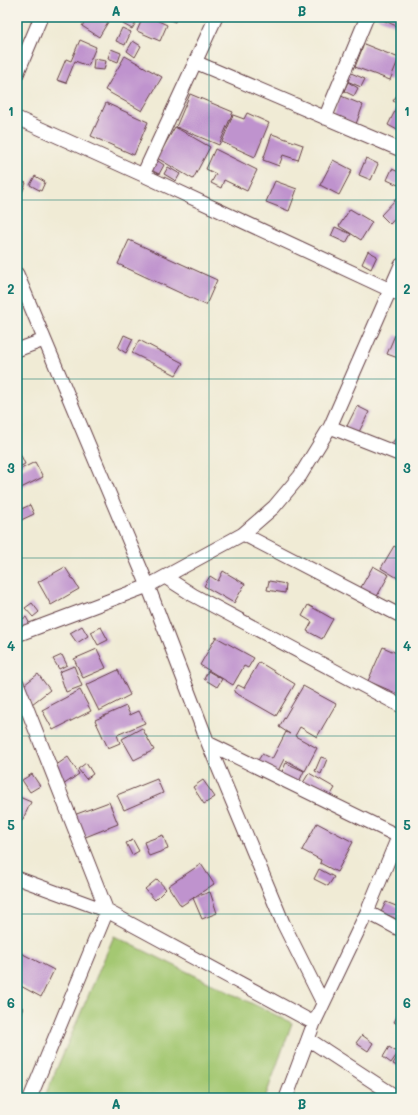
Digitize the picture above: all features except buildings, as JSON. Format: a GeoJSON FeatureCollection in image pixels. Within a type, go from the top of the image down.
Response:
{"type":"FeatureCollection","features":[{"type":"Feature","properties":{"kind":"street"},"geometry":{"type":"LineString","coordinates":[[17,74],[41,17]]}},
{"type":"Feature","properties":{"kind":"street"},"geometry":{"type":"LineString","coordinates":[[143,175],[216,17]]}},
{"type":"Feature","properties":{"kind":"street"},"geometry":{"type":"LineString","coordinates":[[325,118],[367,17]]}},
{"type":"Feature","properties":{"kind":"street"},"geometry":{"type":"LineString","coordinates":[[195,62],[401,150]]}},
{"type":"Feature","properties":{"kind":"street"},"geometry":{"type":"LineString","coordinates":[[17,118],[143,175],[395,293]]}},
{"type":"Feature","properties":{"kind":"street"},"geometry":{"type":"LineString","coordinates":[[17,635],[148,586],[243,534],[274,507],[300,476],[330,427],[395,293],[401,265]]}},
{"type":"Feature","properties":{"kind":"street"},"geometry":{"type":"LineString","coordinates":[[17,274],[148,586],[208,743],[283,923],[323,1003]]}},
{"type":"Feature","properties":{"kind":"street"},"geometry":{"type":"LineString","coordinates":[[17,350],[44,340]]}},
{"type":"Feature","properties":{"kind":"street"},"geometry":{"type":"LineString","coordinates":[[330,427],[401,455]]}},
{"type":"Feature","properties":{"kind":"street"},"geometry":{"type":"LineString","coordinates":[[243,534],[401,616]]}},
{"type":"Feature","properties":{"kind":"street"},"geometry":{"type":"LineString","coordinates":[[165,577],[193,595],[401,706]]}},
{"type":"Feature","properties":{"kind":"street"},"geometry":{"type":"LineString","coordinates":[[17,683],[107,911],[30,1098]]}},
{"type":"Feature","properties":{"kind":"street"},"geometry":{"type":"LineString","coordinates":[[17,714],[31,720]]}},
{"type":"Feature","properties":{"kind":"street"},"geometry":{"type":"LineString","coordinates":[[208,743],[400,833],[367,912],[314,1023],[286,1098]]}},
{"type":"Feature","properties":{"kind":"street"},"geometry":{"type":"LineString","coordinates":[[17,878],[107,911],[314,1023]]}},
{"type":"Feature","properties":{"kind":"street"},"geometry":{"type":"LineString","coordinates":[[367,912],[401,930]]}},
{"type":"Feature","properties":{"kind":"street"},"geometry":{"type":"LineString","coordinates":[[308,1039],[398,1098]]}},
{"type":"Feature","properties":{"kind":"green space"},"geometry":{"type":"Polygon","coordinates":[[[114,936],[292,1023],[265,1098],[44,1098],[114,936]]]}}]}
